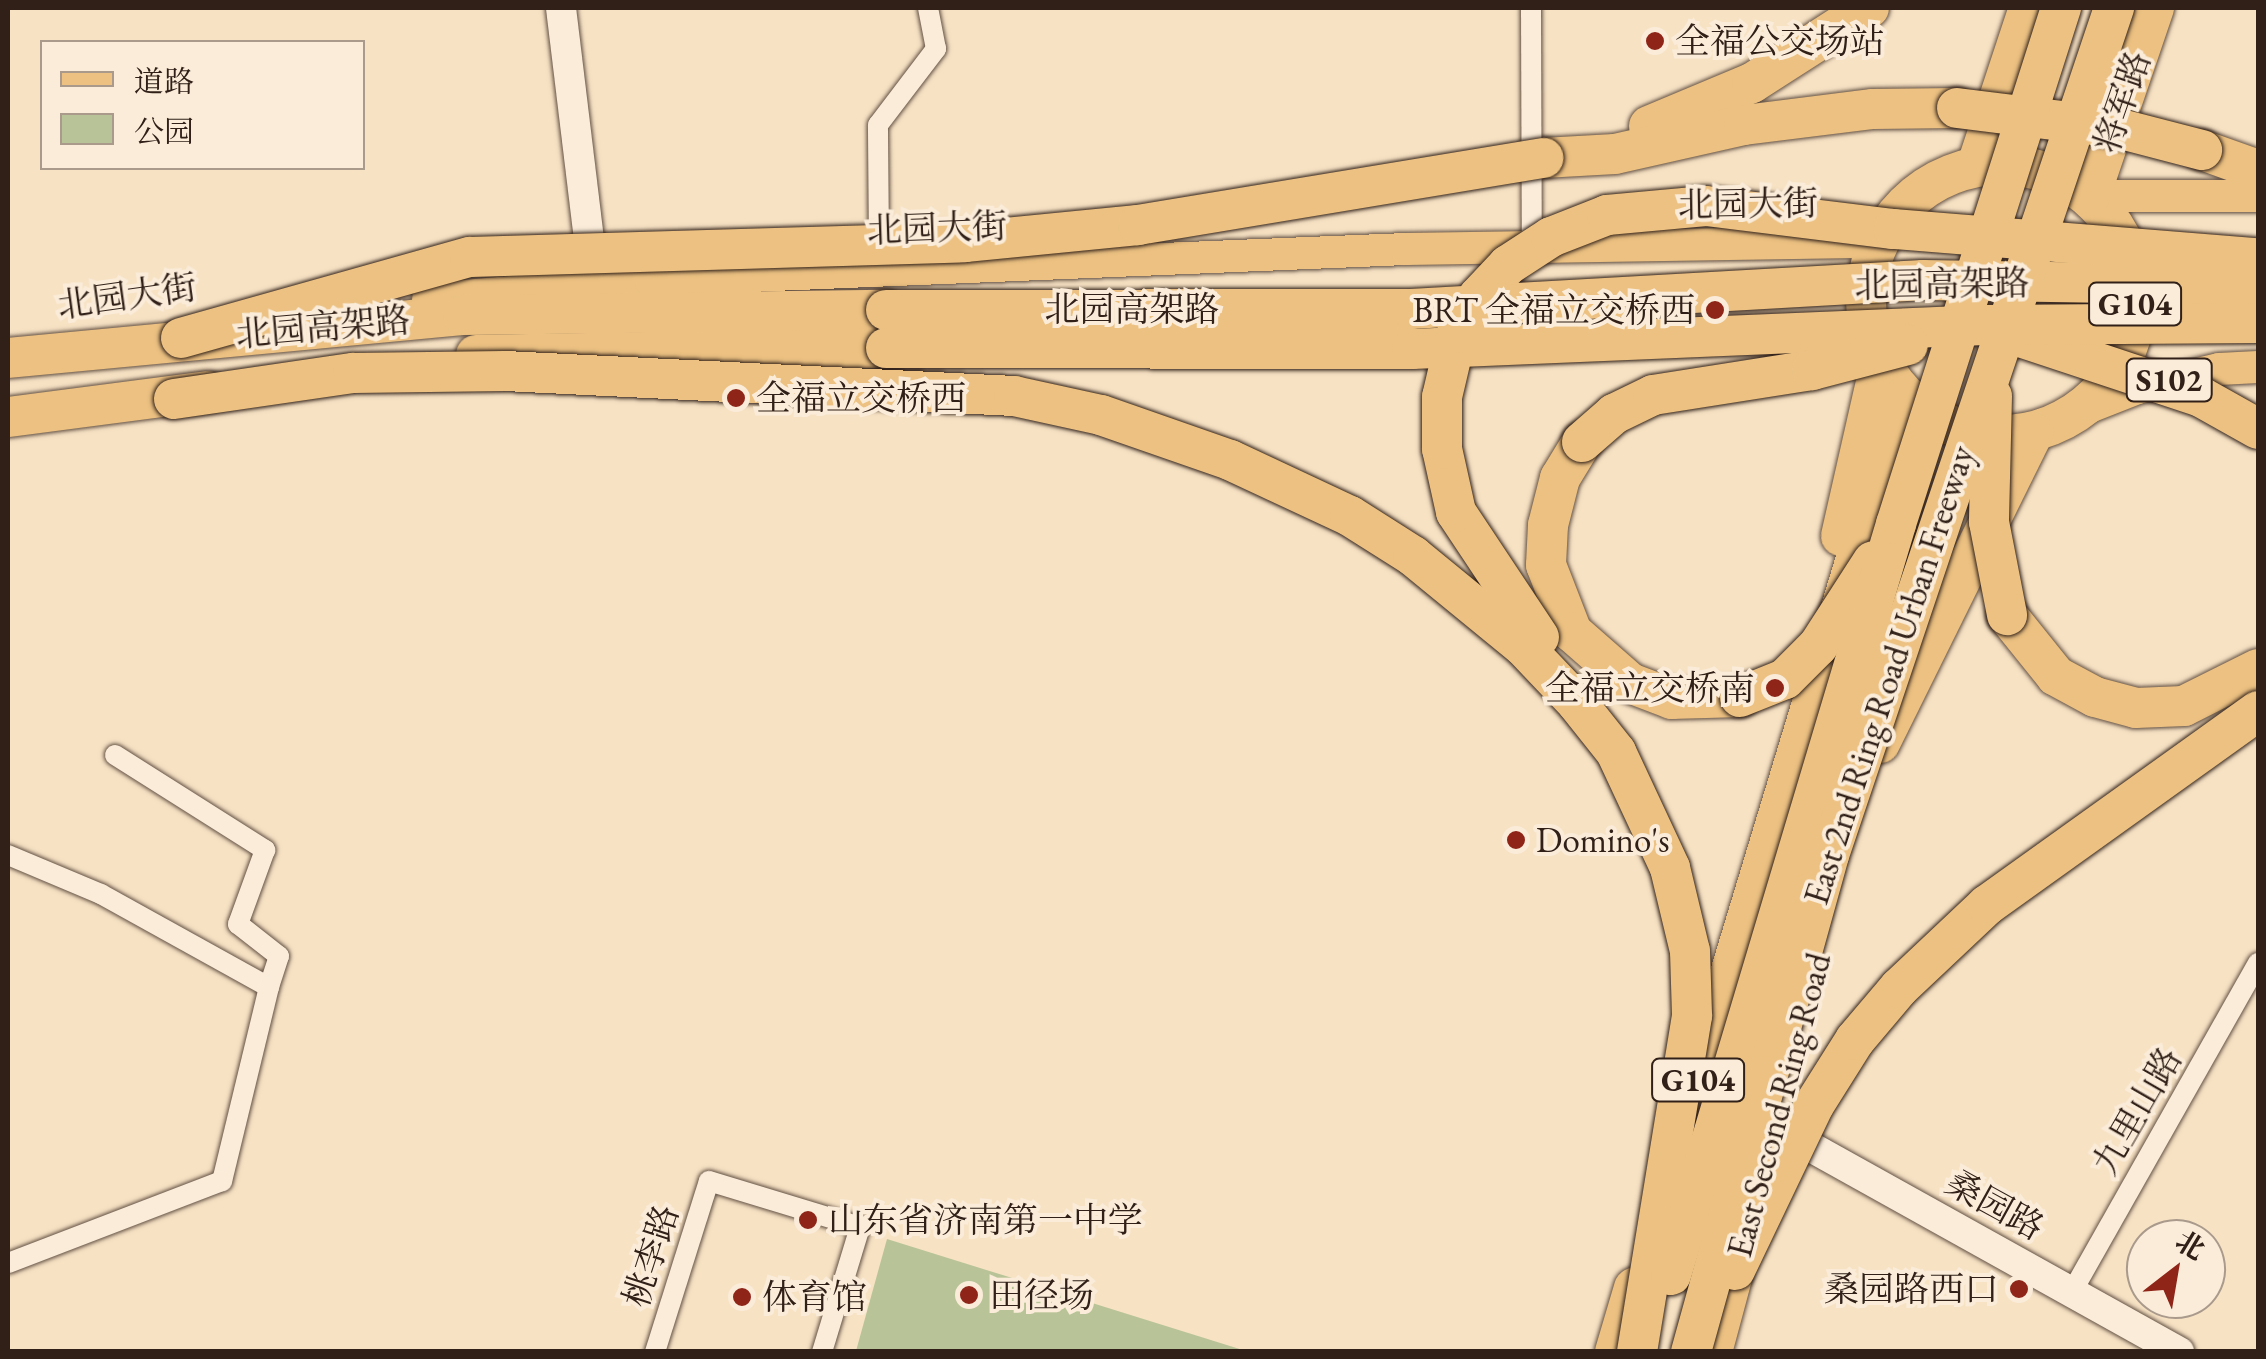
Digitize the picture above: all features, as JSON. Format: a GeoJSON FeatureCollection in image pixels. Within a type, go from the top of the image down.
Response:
{"type":"FeatureCollection","features":[{"type":"Feature","properties":{"kind":"highway"},"geometry":{"type":"LineString","coordinates":[[181,338],[470,257],[878,246],[1138,225],[1543,158],[1614,140],[1736,90],[1870,8]]}},
{"type":"Feature","properties":{"kind":"highway"},"geometry":{"type":"LineString","coordinates":[[1977,165],[2029,8]]}},
{"type":"Feature","properties":{"kind":"highway","name":"East 2nd Ring Road Urban Freeway"},"geometry":{"type":"LineString","coordinates":[[1647,1352],[1896,524],[2061,8]]}},
{"type":"Feature","properties":{"kind":"highway","name":"East 2nd Ring Road Urban Freeway"},"geometry":{"type":"LineString","coordinates":[[1690,1352],[1829,854],[1988,339],[2114,8]]}},
{"type":"Feature","properties":{"kind":"highway","name":"将军路"},"geometry":{"type":"LineString","coordinates":[[2090,196],[2154,8]]}},
{"type":"Feature","properties":{"kind":"highway"},"geometry":{"type":"LineString","coordinates":[[1543,158],[1614,154],[1799,118],[1957,108],[2117,128],[2258,170]]}},
{"type":"Feature","properties":{"kind":"highway","name":"G104"},"geometry":{"type":"LineString","coordinates":[[2017,164],[2056,175],[2090,196],[2120,235],[2136,281],[2134,330],[2115,376],[2084,409],[2033,432],[1980,434],[1940,421],[1905,397],[1880,365],[1867,326],[1875,242],[1901,206],[1936,180],[1977,165],[2017,164]]}},
{"type":"Feature","properties":{"kind":"highway"},"geometry":{"type":"LineString","coordinates":[[1637,1352],[1692,1016],[1690,951],[1670,868],[1616,752],[1494,578],[1456,512],[1446,464],[1442,397],[1457,332],[1478,297],[1508,265],[1570,230],[1648,206],[1706,206],[1894,229],[2258,258]]}},
{"type":"Feature","properties":{"kind":"highway","name":"北园高架路"},"geometry":{"type":"LineString","coordinates":[[13,356],[181,338],[463,316],[1411,308],[1923,280],[2258,285]]}},
{"type":"Feature","properties":{"kind":"highway","name":"北园高架路"},"geometry":{"type":"LineString","coordinates":[[174,399],[318,361],[566,351],[1412,349],[1988,339],[2258,323]]}},
{"type":"Feature","properties":{"kind":"highway"},"geometry":{"type":"LineString","coordinates":[[1896,524],[1818,646],[1785,678],[1706,702],[1630,683],[1597,660],[1572,632],[1546,565],[1560,478],[1582,442],[1614,414],[1653,396],[1988,339],[2200,397],[2258,429]]}},
{"type":"Feature","properties":{"kind":"highway"},"geometry":{"type":"LineString","coordinates":[[1988,339],[1989,522],[1994,570],[2008,614],[2028,647],[2056,676],[2095,698],[2136,708],[2184,706],[2258,668]]}},
{"type":"Feature","properties":{"kind":"highway","name":"G104"},"geometry":{"type":"LineString","coordinates":[[1815,693],[1853,462],[1880,365]]}},
{"type":"Feature","properties":{"kind":"highway"},"geometry":{"type":"LineString","coordinates":[[8,416],[174,399],[353,373],[599,372],[976,392],[1101,415],[1280,482],[1413,556],[1523,646],[1616,752]]}},
{"type":"Feature","properties":{"kind":"highway","name":"G104"},"geometry":{"type":"LineString","coordinates":[[1615,1352],[1905,397]]}},
{"type":"Feature","properties":{"kind":"highway","name":"East Second Ring Road"},"geometry":{"type":"LineString","coordinates":[[1880,743],[2033,432]]}},
{"type":"Feature","properties":{"kind":"highway","name":"East Second Ring Road"},"geometry":{"type":"LineString","coordinates":[[1712,1352],[1880,743],[1980,434]]}},
{"type":"Feature","properties":{"kind":"highway"},"geometry":{"type":"LineString","coordinates":[[1700,1352],[1814,1105],[1855,1040],[1898,988],[1987,906],[2258,711]]}},
{"type":"Feature","properties":{"kind":"main road"},"geometry":{"type":"LineString","coordinates":[[2090,196],[2258,196]]}},
{"type":"Feature","properties":{"kind":"main road","name":"北园大街"},"geometry":{"type":"LineString","coordinates":[[13,356],[377,303],[595,284],[1532,247],[1875,242]]}},
{"type":"Feature","properties":{"kind":"main road"},"geometry":{"type":"LineString","coordinates":[[8,428],[185,414],[352,390],[596,383],[1086,345],[1867,326]]}},
{"type":"Feature","properties":{"kind":"main road","name":"S102"},"geometry":{"type":"LineString","coordinates":[[2084,409],[2138,388],[2219,369],[2258,367]]}},
{"type":"Feature","properties":{"kind":"street"},"geometry":{"type":"LineString","coordinates":[[561,8],[595,284]]}},
{"type":"Feature","properties":{"kind":"street"},"geometry":{"type":"LineString","coordinates":[[878,246],[878,124],[936,49],[928,8]]}},
{"type":"Feature","properties":{"kind":"street"},"geometry":{"type":"LineString","coordinates":[[1531,8],[1532,247]]}},
{"type":"Feature","properties":{"kind":"street"},"geometry":{"type":"LineString","coordinates":[[8,1264],[222,1181],[279,956],[238,924],[265,850],[115,755]]}},
{"type":"Feature","properties":{"kind":"street"},"geometry":{"type":"LineString","coordinates":[[8,855],[101,894],[269,987]]}},
{"type":"Feature","properties":{"kind":"street","name":"九里山路"},"geometry":{"type":"LineString","coordinates":[[2073,1290],[2258,964]]}},
{"type":"Feature","properties":{"kind":"street","name":"桑园路"},"geometry":{"type":"LineString","coordinates":[[1773,1126],[2179,1352]]}},
{"type":"Feature","properties":{"kind":"street","name":"桃李路"},"geometry":{"type":"LineString","coordinates":[[655,1352],[709,1181],[860,1227],[822,1352]]}},
{"type":"Feature","properties":{"kind":"green space","name":"田径场"},"geometry":{"type":"Polygon","coordinates":[[[887,1239],[1246,1351],[856,1351],[887,1239]]]}},
{"type":"Feature","properties":{"kind":"place","name":"全福公交场站"},"geometry":{"type":"Point","coordinates":[1655,41]}},
{"type":"Feature","properties":{"kind":"place","name":"BRT 全福立交桥西"},"geometry":{"type":"Point","coordinates":[1715,310]}},
{"type":"Feature","properties":{"kind":"place","name":"全福立交桥西"},"geometry":{"type":"Point","coordinates":[736,398]}},
{"type":"Feature","properties":{"kind":"place","name":"全福立交桥南"},"geometry":{"type":"Point","coordinates":[1775,688]}},
{"type":"Feature","properties":{"kind":"place","name":"Domino's"},"geometry":{"type":"Point","coordinates":[1516,840]}},
{"type":"Feature","properties":{"kind":"place","name":"山东省济南第一中学"},"geometry":{"type":"Point","coordinates":[808,1220]}},
{"type":"Feature","properties":{"kind":"place","name":"桑园路西口"},"geometry":{"type":"Point","coordinates":[2019,1289]}},
{"type":"Feature","properties":{"kind":"place","name":"田径场"},"geometry":{"type":"Point","coordinates":[969,1295]}},
{"type":"Feature","properties":{"kind":"place","name":"体育馆"},"geometry":{"type":"Point","coordinates":[742,1297]}}]}
